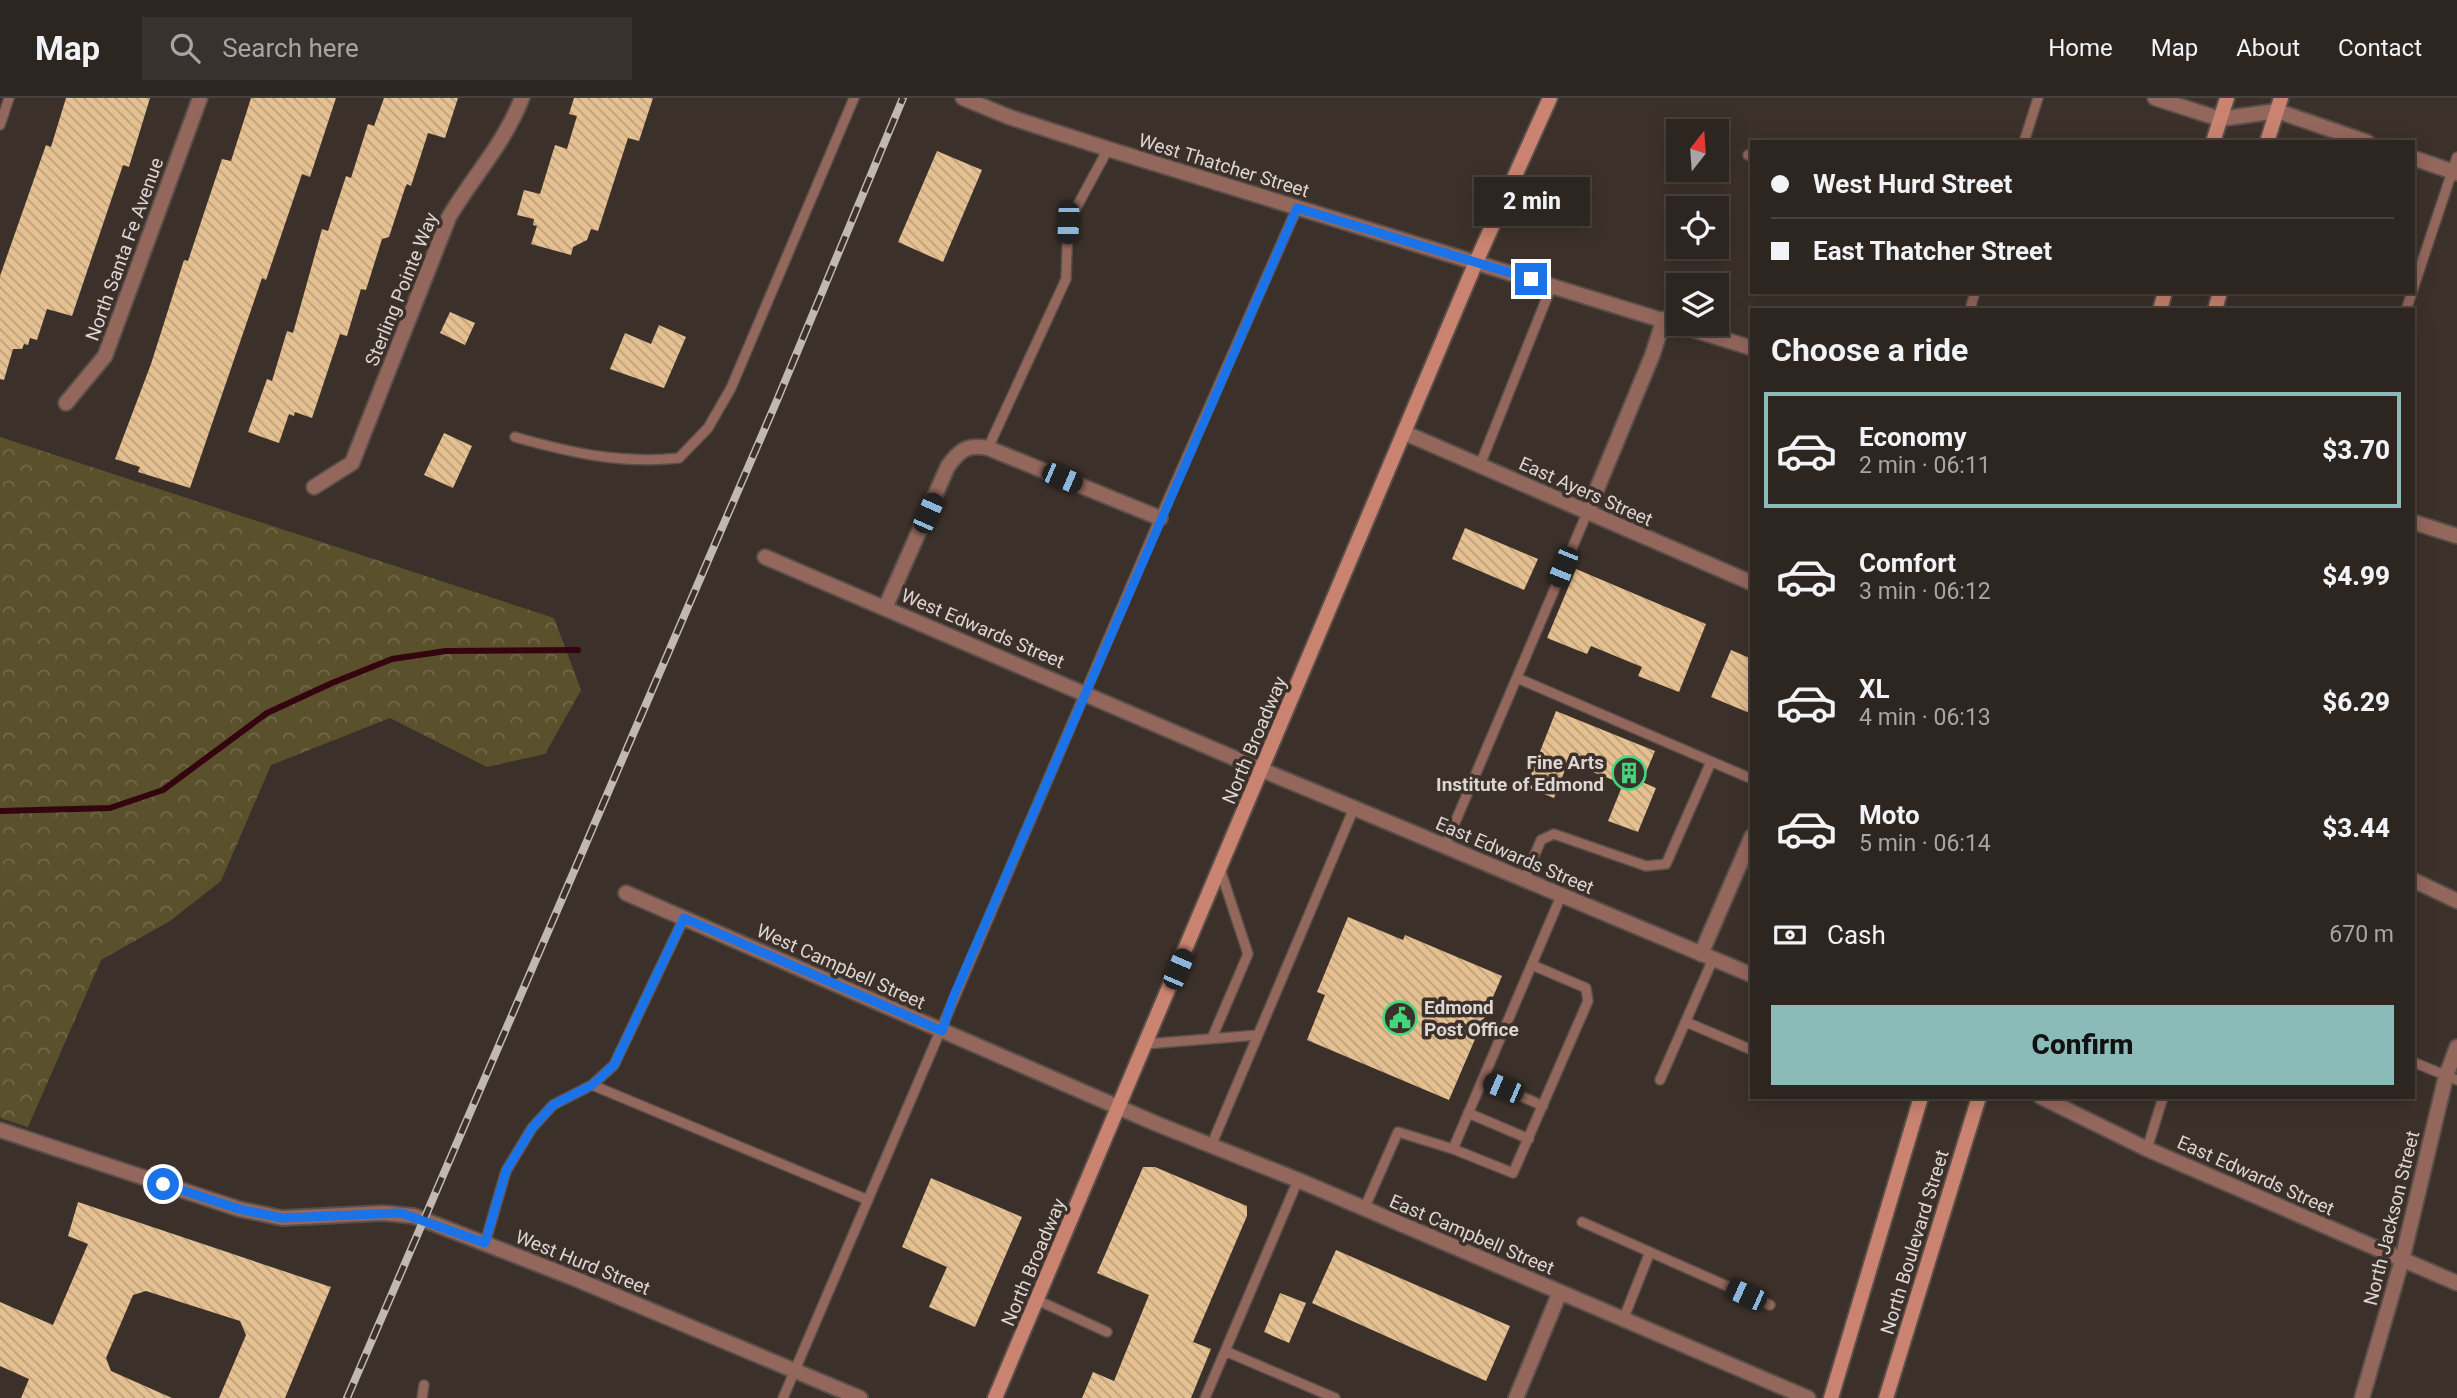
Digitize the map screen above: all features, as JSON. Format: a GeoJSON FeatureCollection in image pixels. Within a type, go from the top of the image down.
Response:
{"type":"FeatureCollection","features":[{"type":"Feature","properties":{"kind":"main road","name":"North Broadway"},"geometry":{"type":"LineString","coordinates":[[995,1398],[1476,262],[1550,98]]}},
{"type":"Feature","properties":{"kind":"main road"},"geometry":{"type":"LineString","coordinates":[[2214,140],[2227,98]]}},
{"type":"Feature","properties":{"kind":"main road"},"geometry":{"type":"LineString","coordinates":[[2268,140],[2279,104]]}},
{"type":"Feature","properties":{"kind":"main road","name":"North Boulevard Street"},"geometry":{"type":"LineString","coordinates":[[1831,1398],[1920,1099]]}},
{"type":"Feature","properties":{"kind":"main road","name":"North Boulevard Street"},"geometry":{"type":"LineString","coordinates":[[1886,1398],[1978,1099]]}},
{"type":"Feature","properties":{"kind":"street","name":"North Santa Fe Avenue"},"geometry":{"type":"LineString","coordinates":[[66,403],[105,356],[200,98]]}},
{"type":"Feature","properties":{"kind":"street","name":"Sterling Pointe Way"},"geometry":{"type":"LineString","coordinates":[[314,488],[352,463],[449,217],[469,182],[496,151],[522,98]]}},
{"type":"Feature","properties":{"kind":"street","name":"West Thatcher Street"},"geometry":{"type":"LineString","coordinates":[[963,98],[1009,117],[1108,149],[1750,347]]}},
{"type":"Feature","properties":{"kind":"street"},"geometry":{"type":"LineString","coordinates":[[2155,98],[2220,119],[2279,104],[2362,140]]}},
{"type":"Feature","properties":{"kind":"street"},"geometry":{"type":"LineString","coordinates":[[2415,158],[2456,167]]}},
{"type":"Feature","properties":{"kind":"street"},"geometry":{"type":"LineString","coordinates":[[1587,513],[1652,356],[1664,319]]}},
{"type":"Feature","properties":{"kind":"street","name":"East Ayers Street"},"geometry":{"type":"LineString","coordinates":[[1405,433],[1750,582]]}},
{"type":"Feature","properties":{"kind":"street"},"geometry":{"type":"LineString","coordinates":[[885,608],[948,466],[960,451],[972,445],[988,448],[1160,518]]}},
{"type":"Feature","properties":{"kind":"street"},"geometry":{"type":"LineString","coordinates":[[2415,523],[2457,536]]}},
{"type":"Feature","properties":{"kind":"street","name":"West Edwards Street"},"geometry":{"type":"LineString","coordinates":[[765,557],[1262,770]]}},
{"type":"Feature","properties":{"kind":"street","name":"East Edwards Street"},"geometry":{"type":"LineString","coordinates":[[1262,770],[1750,974]]}},
{"type":"Feature","properties":{"kind":"street"},"geometry":{"type":"LineString","coordinates":[[1707,957],[1750,841]]}},
{"type":"Feature","properties":{"kind":"street"},"geometry":{"type":"LineString","coordinates":[[2415,881],[2457,901]]}},
{"type":"Feature","properties":{"kind":"street","name":"West Campbell Street"},"geometry":{"type":"LineString","coordinates":[[625,893],[1119,1107]]}},
{"type":"Feature","properties":{"kind":"street","name":"North Jackson Street"},"geometry":{"type":"LineString","coordinates":[[2362,1398],[2452,1078],[2457,1046]]}},
{"type":"Feature","properties":{"kind":"street","name":"East Edwards Street"},"geometry":{"type":"LineString","coordinates":[[2045,1099],[2147,1149],[2457,1283]]}},
{"type":"Feature","properties":{"kind":"street","name":"East Campbell Street"},"geometry":{"type":"LineString","coordinates":[[1119,1107],[1298,1180],[1808,1398]]}},
{"type":"Feature","properties":{"kind":"street","name":"West Hurd Street"},"geometry":{"type":"LineString","coordinates":[[0,1130],[239,1209],[282,1218],[401,1213],[485,1243],[860,1398]]}},
{"type":"Feature","properties":{"kind":"street"},"geometry":{"type":"LineString","coordinates":[[1516,1398],[1560,1292]]}},
{"type":"Feature","properties":{"kind":"lane"},"geometry":{"type":"LineString","coordinates":[[0,125],[9,98]]}},
{"type":"Feature","properties":{"kind":"lane"},"geometry":{"type":"LineString","coordinates":[[515,437],[568,453],[612,460],[679,458],[708,428],[731,388],[854,98]]}},
{"type":"Feature","properties":{"kind":"lane"},"geometry":{"type":"LineString","coordinates":[[2025,140],[2038,98]]}},
{"type":"Feature","properties":{"kind":"lane"},"geometry":{"type":"LineString","coordinates":[[988,448],[1066,279],[1068,223],[1108,149]]}},
{"type":"Feature","properties":{"kind":"lane"},"geometry":{"type":"LineString","coordinates":[[2415,284],[2456,167]]}},
{"type":"Feature","properties":{"kind":"lane"},"geometry":{"type":"LineString","coordinates":[[783,1398],[1160,518],[1297,208]]}},
{"type":"Feature","properties":{"kind":"lane"},"geometry":{"type":"LineString","coordinates":[[1480,465],[1552,285]]}},
{"type":"Feature","properties":{"kind":"lane"},"geometry":{"type":"LineString","coordinates":[[1445,846],[1587,513]]}},
{"type":"Feature","properties":{"kind":"lane"},"geometry":{"type":"LineString","coordinates":[[1517,678],[1750,778]]}},
{"type":"Feature","properties":{"kind":"lane"},"geometry":{"type":"LineString","coordinates":[[1524,880],[1541,839],[1555,834],[1646,866],[1666,863],[1711,762]]}},
{"type":"Feature","properties":{"kind":"lane"},"geometry":{"type":"LineString","coordinates":[[1211,1146],[1354,808]]}},
{"type":"Feature","properties":{"kind":"lane"},"geometry":{"type":"LineString","coordinates":[[1212,1038],[1248,954],[1220,869]]}},
{"type":"Feature","properties":{"kind":"lane"},"geometry":{"type":"LineString","coordinates":[[1453,1149],[1561,896]]}},
{"type":"Feature","properties":{"kind":"lane"},"geometry":{"type":"LineString","coordinates":[[485,1243],[506,1171],[532,1128],[553,1105],[592,1085],[614,1065],[684,918]]}},
{"type":"Feature","properties":{"kind":"lane"},"geometry":{"type":"LineString","coordinates":[[1660,1080],[1686,1022],[1707,957]]}},
{"type":"Feature","properties":{"kind":"lane"},"geometry":{"type":"LineString","coordinates":[[1364,1209],[1398,1132],[1453,1149],[1510,1174],[1515,1171],[1590,996],[1586,988],[1532,965]]}},
{"type":"Feature","properties":{"kind":"lane"},"geometry":{"type":"LineString","coordinates":[[1686,1022],[1750,1049]]}},
{"type":"Feature","properties":{"kind":"lane"},"geometry":{"type":"LineString","coordinates":[[1146,1044],[1258,1034]]}},
{"type":"Feature","properties":{"kind":"lane"},"geometry":{"type":"LineString","coordinates":[[2415,1063],[2452,1078]]}},
{"type":"Feature","properties":{"kind":"lane"},"geometry":{"type":"LineString","coordinates":[[1483,1079],[1543,1106]]}},
{"type":"Feature","properties":{"kind":"lane"},"geometry":{"type":"LineString","coordinates":[[592,1085],[868,1200]]}},
{"type":"Feature","properties":{"kind":"lane"},"geometry":{"type":"LineString","coordinates":[[2147,1149],[2162,1099]]}},
{"type":"Feature","properties":{"kind":"lane"},"geometry":{"type":"LineString","coordinates":[[1468,1113],[1529,1139]]}},
{"type":"Feature","properties":{"kind":"lane"},"geometry":{"type":"LineString","coordinates":[[1205,1398],[1298,1180]]}},
{"type":"Feature","properties":{"kind":"lane"},"geometry":{"type":"LineString","coordinates":[[1582,1222],[1770,1305]]}},
{"type":"Feature","properties":{"kind":"lane"},"geometry":{"type":"LineString","coordinates":[[1623,1320],[1650,1252]]}},
{"type":"Feature","properties":{"kind":"lane"},"geometry":{"type":"LineString","coordinates":[[1037,1300],[1107,1332]]}},
{"type":"Feature","properties":{"kind":"lane"},"geometry":{"type":"LineString","coordinates":[[1225,1351],[1335,1398]]}},
{"type":"Feature","properties":{"kind":"lane"},"geometry":{"type":"LineString","coordinates":[[422,1398],[424,1385]]}},
{"type":"Feature","properties":{"kind":"green space"},"geometry":{"type":"Polygon","coordinates":[[[0,437],[554,618],[581,690],[545,754],[487,767],[390,718],[271,765],[221,881],[170,921],[101,960],[28,1127],[0,1118],[0,437]]]}},
{"type":"Feature","properties":{"kind":"building"},"geometry":{"type":"Polygon","coordinates":[[[66,98],[150,98],[129,167],[123,165],[72,316],[47,309],[37,340],[30,338],[28,345],[24,344],[22,349],[13,349],[4,380],[0,379],[0,276],[46,145],[51,147],[66,98]]]}},
{"type":"Feature","properties":{"kind":"building"},"geometry":{"type":"Polygon","coordinates":[[[251,98],[336,98],[310,177],[302,174],[266,280],[262,278],[190,488],[138,472],[140,467],[115,459],[151,364],[184,260],[188,261],[222,159],[231,161],[251,98]]]}},
{"type":"Feature","properties":{"kind":"building"},"geometry":{"type":"Polygon","coordinates":[[[384,98],[458,98],[445,138],[428,133],[411,186],[407,184],[405,188],[389,237],[382,239],[366,290],[361,289],[347,336],[340,334],[312,418],[295,412],[294,416],[289,414],[279,443],[248,432],[267,379],[272,381],[287,331],[293,333],[322,229],[328,231],[346,176],[351,178],[368,124],[374,126],[384,98]]]}},
{"type":"Feature","properties":{"kind":"building"},"geometry":{"type":"Polygon","coordinates":[[[574,98],[653,98],[639,141],[628,138],[598,231],[591,229],[587,240],[573,247],[571,255],[531,244],[537,226],[533,225],[534,219],[517,215],[524,190],[540,194],[555,145],[567,149],[577,116],[569,114],[574,98]]]}},
{"type":"Feature","properties":{"kind":"building"},"geometry":{"type":"Polygon","coordinates":[[[937,151],[982,170],[943,262],[898,242],[937,151]]]}},
{"type":"Feature","properties":{"kind":"building"},"geometry":{"type":"Polygon","coordinates":[[[450,312],[475,323],[465,345],[440,333],[450,312]]]}},
{"type":"Feature","properties":{"kind":"building"},"geometry":{"type":"Polygon","coordinates":[[[659,325],[686,337],[664,388],[610,369],[625,333],[651,344],[659,325]]]}},
{"type":"Feature","properties":{"kind":"building"},"geometry":{"type":"Polygon","coordinates":[[[444,433],[472,446],[453,488],[424,475],[444,433]]]}},
{"type":"Feature","properties":{"kind":"building"},"geometry":{"type":"Polygon","coordinates":[[[1465,528],[1538,559],[1524,590],[1452,559],[1465,528]]]}},
{"type":"Feature","properties":{"kind":"building"},"geometry":{"type":"Polygon","coordinates":[[[1576,569],[1706,624],[1679,692],[1638,676],[1642,667],[1591,646],[1587,654],[1547,638],[1576,569]]]}},
{"type":"Feature","properties":{"kind":"building"},"geometry":{"type":"Polygon","coordinates":[[[1731,650],[1750,658],[1750,713],[1711,697],[1731,650]]]}},
{"type":"Feature","properties":{"kind":"building","name":"Fine Arts Institute of Edmond"},"geometry":{"type":"Polygon","coordinates":[[[1556,711],[1655,751],[1642,782],[1656,788],[1638,832],[1608,821],[1623,784],[1568,762],[1554,798],[1526,787],[1556,711]]]}},
{"type":"Feature","properties":{"kind":"building","name":"Edmond Post Office"},"geometry":{"type":"Polygon","coordinates":[[[1348,917],[1403,940],[1405,935],[1502,976],[1449,1100],[1307,1040],[1325,995],[1317,992],[1348,917]]]}},
{"type":"Feature","properties":{"kind":"building"},"geometry":{"type":"Polygon","coordinates":[[[1143,1167],[1155,1167],[1247,1206],[1247,1216],[1193,1342],[1211,1349],[1191,1398],[1082,1398],[1093,1372],[1114,1381],[1149,1295],[1097,1273],[1143,1167]]]}},
{"type":"Feature","properties":{"kind":"building"},"geometry":{"type":"Polygon","coordinates":[[[931,1178],[1022,1217],[975,1327],[929,1307],[947,1267],[902,1247],[931,1178]]]}},
{"type":"Feature","properties":{"kind":"building"},"geometry":{"type":"Polygon","coordinates":[[[78,1202],[331,1287],[285,1398],[219,1398],[246,1335],[240,1321],[146,1291],[133,1295],[106,1358],[111,1371],[172,1398],[21,1398],[29,1379],[0,1366],[0,1302],[53,1325],[88,1244],[68,1236],[78,1202]]]}},
{"type":"Feature","properties":{"kind":"building"},"geometry":{"type":"Polygon","coordinates":[[[1336,1250],[1510,1326],[1486,1381],[1312,1303],[1336,1250]]]}},
{"type":"Feature","properties":{"kind":"building"},"geometry":{"type":"Polygon","coordinates":[[[1280,1293],[1306,1303],[1289,1343],[1264,1332],[1280,1293]]]}},
{"type":"Feature","properties":{"kind":"waterway"},"geometry":{"type":"LineString","coordinates":[[0,811],[110,808],[163,790],[267,713],[392,659],[446,651],[578,650]]}},
{"type":"Feature","properties":{"kind":"railway"},"geometry":{"type":"LineString","coordinates":[[347,1398],[778,398],[903,98]]}},
{"type":"Feature","properties":{"kind":"place","name":"Fine Arts Institute of Edmond"},"geometry":{"type":"Point","coordinates":[1629,773]}},
{"type":"Feature","properties":{"kind":"place","name":"Edmond Post Office"},"geometry":{"type":"Point","coordinates":[1400,1018]}},
{"type":"Feature","properties":{"kind":"route"},"geometry":{"type":"LineString","coordinates":[[163,1184],[239,1209],[282,1218],[401,1213],[485,1243],[506,1171],[532,1128],[553,1105],[592,1085],[614,1065],[684,918],[942,1031],[953,998],[1160,518],[1297,208],[1531,279]]}}]}
